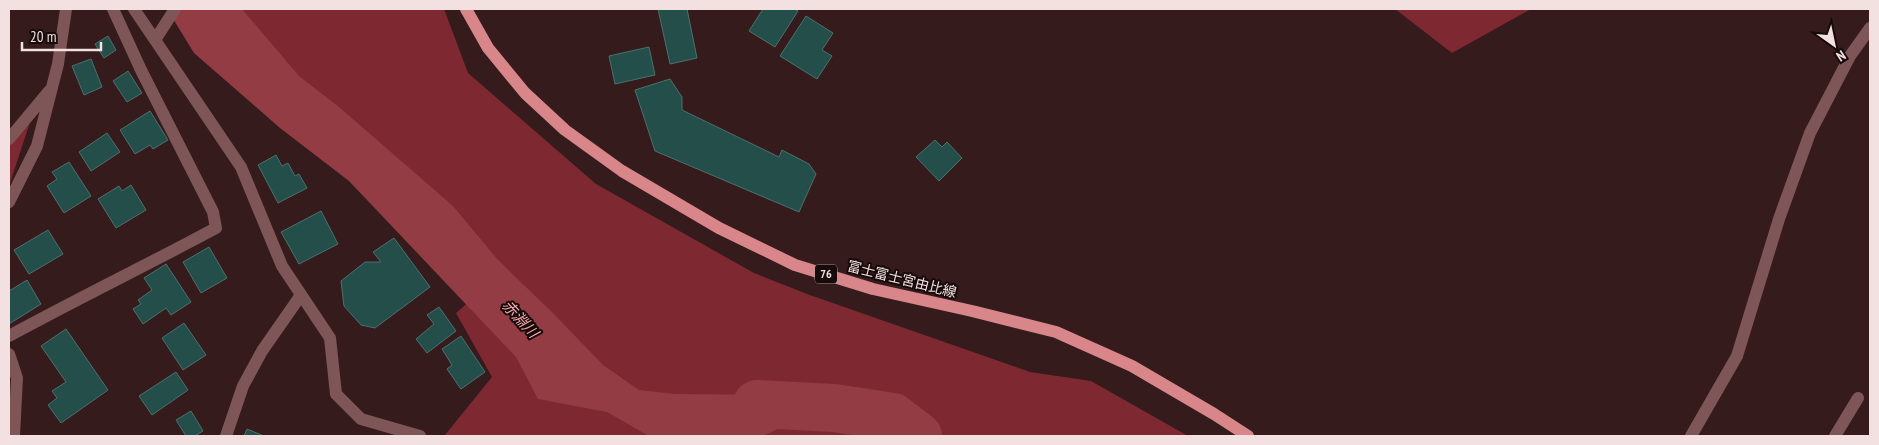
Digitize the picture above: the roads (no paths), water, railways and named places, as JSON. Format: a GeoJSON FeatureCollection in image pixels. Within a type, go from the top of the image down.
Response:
{"type":"FeatureCollection","features":[{"type":"Feature","properties":{"kind":"main road","name":"富士富士宮由比線"},"geometry":{"type":"LineString","coordinates":[[466,9],[488,48],[525,93],[565,130],[622,171],[720,228],[795,265],[873,290],[972,311],[1056,332],[1132,366],[1248,436]]}},
{"type":"Feature","properties":{"kind":"street"},"geometry":{"type":"LineString","coordinates":[[9,202],[37,146],[58,64],[66,9]]}},
{"type":"Feature","properties":{"kind":"street"},"geometry":{"type":"LineString","coordinates":[[9,336],[216,228],[213,212],[141,70],[113,9]]}},
{"type":"Feature","properties":{"kind":"street"},"geometry":{"type":"LineString","coordinates":[[134,9],[241,167],[282,266],[330,338],[336,394],[361,419],[420,436]]}},
{"type":"Feature","properties":{"kind":"street"},"geometry":{"type":"LineString","coordinates":[[155,40],[175,9]]}},
{"type":"Feature","properties":{"kind":"street"},"geometry":{"type":"LineString","coordinates":[[1691,436],[1737,356],[1779,219],[1810,133],[1850,56],[1870,28]]}},
{"type":"Feature","properties":{"kind":"street"},"geometry":{"type":"LineString","coordinates":[[9,139],[52,87]]}},
{"type":"Feature","properties":{"kind":"street"},"geometry":{"type":"LineString","coordinates":[[226,436],[243,386],[262,351],[301,295]]}},
{"type":"Feature","properties":{"kind":"street"},"geometry":{"type":"LineString","coordinates":[[9,354],[17,378],[14,436]]}},
{"type":"Feature","properties":{"kind":"street"},"geometry":{"type":"LineString","coordinates":[[1835,436],[1858,398]]}},
{"type":"Feature","properties":{"kind":"water"},"geometry":{"type":"Polygon","coordinates":[[[167,9],[242,9],[299,76],[339,107],[453,206],[498,260],[603,365],[639,390],[675,394],[805,395],[823,407],[763,436],[649,436],[607,412],[538,399],[516,357],[349,181],[280,128],[194,53],[167,9]]]}},
{"type":"Feature","properties":{"kind":"waterway","name":"赤淵川"},"geometry":{"type":"LineString","coordinates":[[757,404],[834,408],[893,417],[918,436]]}}]}
